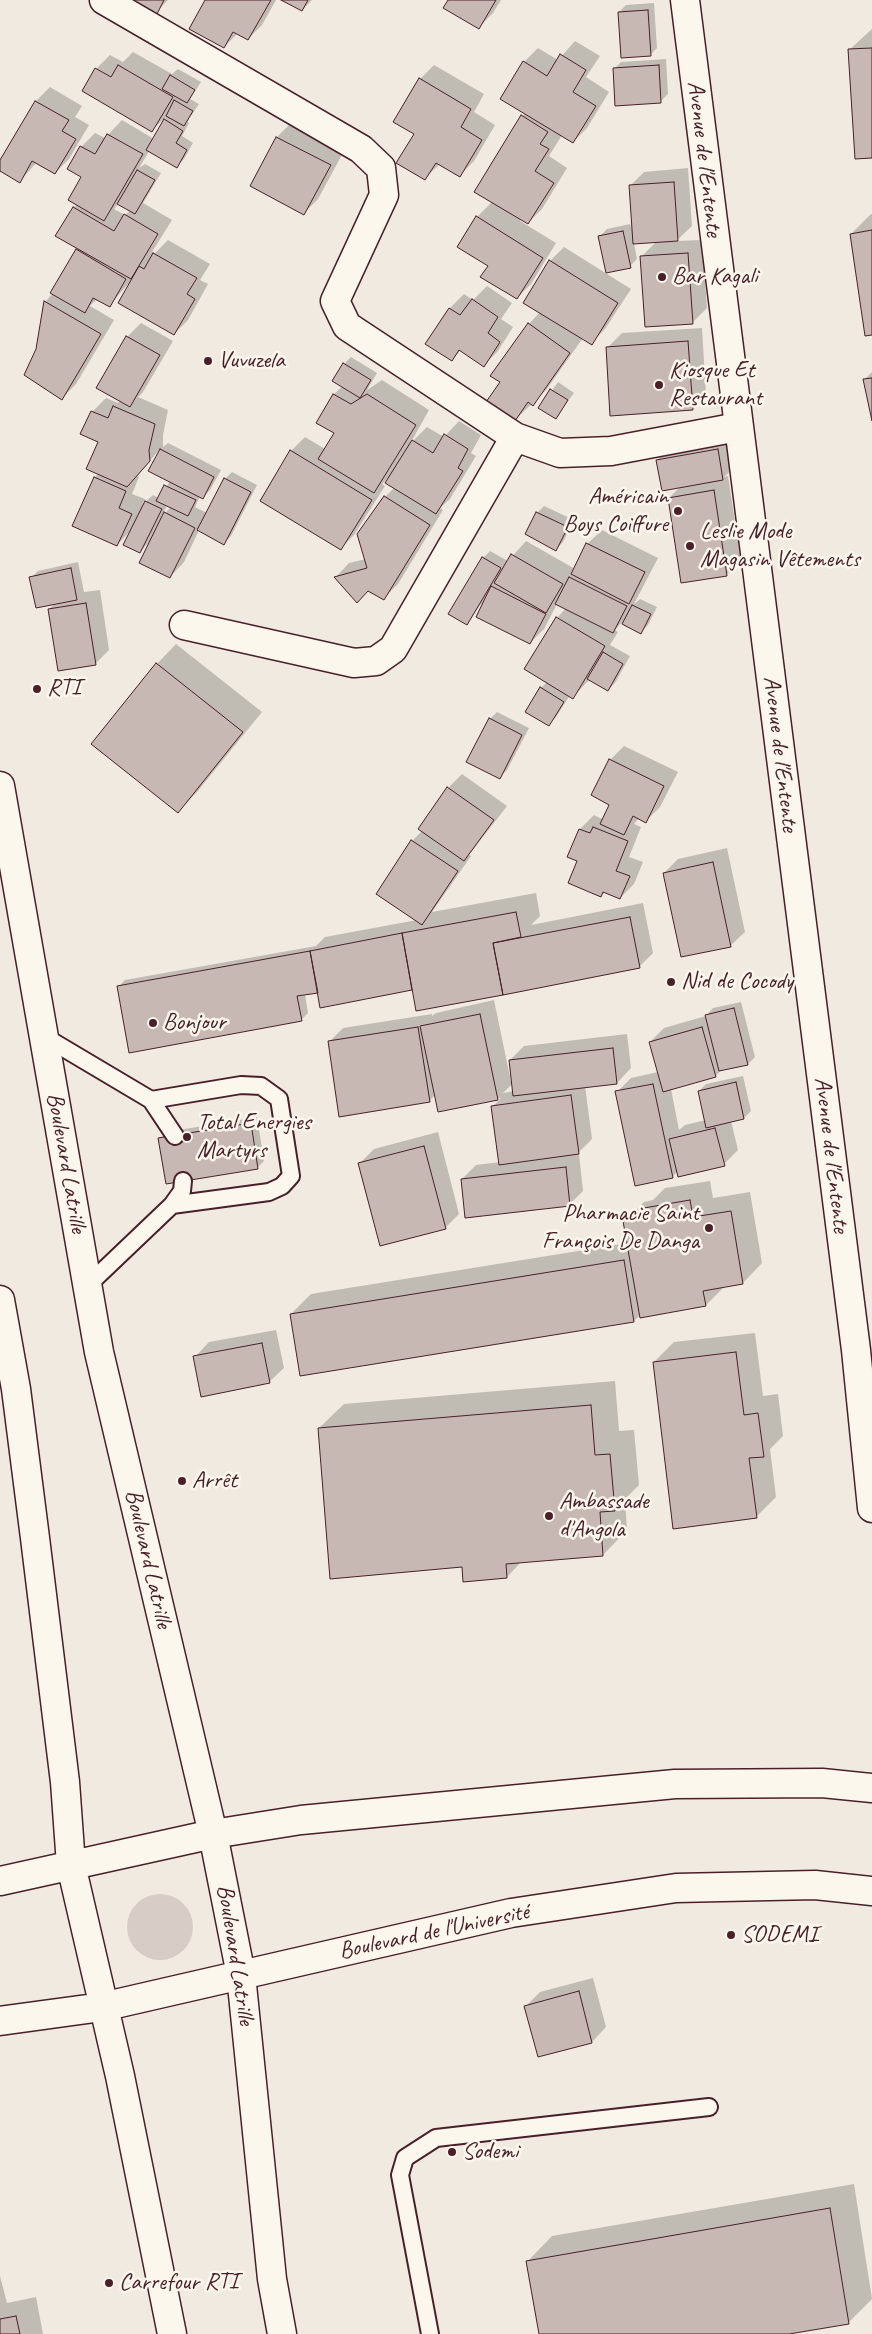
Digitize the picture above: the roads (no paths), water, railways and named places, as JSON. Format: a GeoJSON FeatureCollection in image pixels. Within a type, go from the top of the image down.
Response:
{"type":"FeatureCollection","features":[{"type":"Feature","properties":{"kind":"main road"},"geometry":{"type":"LineString","coordinates":[[104,0],[361,150],[381,168],[384,195],[335,301],[347,326],[515,436],[560,452],[611,451],[738,427]]}},
{"type":"Feature","properties":{"kind":"main road","name":"Avenue de l'Entente"},"geometry":{"type":"LineString","coordinates":[[685,0],[738,427],[864,1353],[872,1508]]}},
{"type":"Feature","properties":{"kind":"main road"},"geometry":{"type":"LineString","coordinates":[[184,625],[354,663],[376,660],[393,649],[515,436]]}},
{"type":"Feature","properties":{"kind":"main road","name":"Boulevard Latrille"},"geometry":{"type":"LineString","coordinates":[[0,786],[99,1352],[213,1834],[241,1975],[272,2279],[282,2334]]}},
{"type":"Feature","properties":{"kind":"main road"},"geometry":{"type":"LineString","coordinates":[[0,1300],[16,1389],[34,1529],[65,1782],[71,1865],[102,2007],[120,2076],[172,2334]]}},
{"type":"Feature","properties":{"kind":"main road"},"geometry":{"type":"LineString","coordinates":[[0,1881],[213,1834],[301,1820],[675,1784],[822,1783],[872,1788]]}},
{"type":"Feature","properties":{"kind":"main road","name":"Boulevard de l'Université"},"geometry":{"type":"LineString","coordinates":[[0,2021],[102,2007],[511,1913],[676,1888],[815,1885],[872,1891]]}},
{"type":"Feature","properties":{"kind":"lane"},"geometry":{"type":"LineString","coordinates":[[45,1037],[151,1100],[175,1136]]}},
{"type":"Feature","properties":{"kind":"lane"},"geometry":{"type":"LineString","coordinates":[[151,1100],[241,1085],[261,1086],[279,1099],[291,1176],[282,1186],[269,1192],[172,1205]]}},
{"type":"Feature","properties":{"kind":"lane"},"geometry":{"type":"LineString","coordinates":[[87,1286],[172,1205],[182,1191],[183,1181]]}},
{"type":"Feature","properties":{"kind":"lane"},"geometry":{"type":"LineString","coordinates":[[430,2334],[400,2175],[404,2158],[436,2138],[708,2107]]}},
{"type":"Feature","properties":{"kind":"place","name":"Bar Kagali"},"geometry":{"type":"Point","coordinates":[662,277]}},
{"type":"Feature","properties":{"kind":"place","name":"Vuvuzela"},"geometry":{"type":"Point","coordinates":[208,361]}},
{"type":"Feature","properties":{"kind":"place","name":"Kiosque Et Restaurant"},"geometry":{"type":"Point","coordinates":[659,385]}},
{"type":"Feature","properties":{"kind":"place","name":"Américain Boys Coiffure"},"geometry":{"type":"Point","coordinates":[678,511]}},
{"type":"Feature","properties":{"kind":"place","name":"Leslie Mode Magasin Vêtements"},"geometry":{"type":"Point","coordinates":[690,546]}},
{"type":"Feature","properties":{"kind":"place","name":"RTI"},"geometry":{"type":"Point","coordinates":[37,689]}},
{"type":"Feature","properties":{"kind":"place","name":"Nid de Cocody"},"geometry":{"type":"Point","coordinates":[671,982]}},
{"type":"Feature","properties":{"kind":"place","name":"Bonjour"},"geometry":{"type":"Point","coordinates":[153,1023]}},
{"type":"Feature","properties":{"kind":"place","name":"Total Energies Martyrs"},"geometry":{"type":"Point","coordinates":[187,1137]}},
{"type":"Feature","properties":{"kind":"place","name":"Pharmacie Saint François De Danga"},"geometry":{"type":"Point","coordinates":[709,1228]}},
{"type":"Feature","properties":{"kind":"place","name":"Arrêt"},"geometry":{"type":"Point","coordinates":[182,1481]}},
{"type":"Feature","properties":{"kind":"place","name":"Ambassade d'Angola"},"geometry":{"type":"Point","coordinates":[549,1516]}},
{"type":"Feature","properties":{"kind":"place","name":"SODEMI"},"geometry":{"type":"Point","coordinates":[731,1935]}},
{"type":"Feature","properties":{"kind":"place","name":"Sodemi"},"geometry":{"type":"Point","coordinates":[452,2152]}},
{"type":"Feature","properties":{"kind":"place","name":"Carrefour RTI"},"geometry":{"type":"Point","coordinates":[109,2283]}}]}
